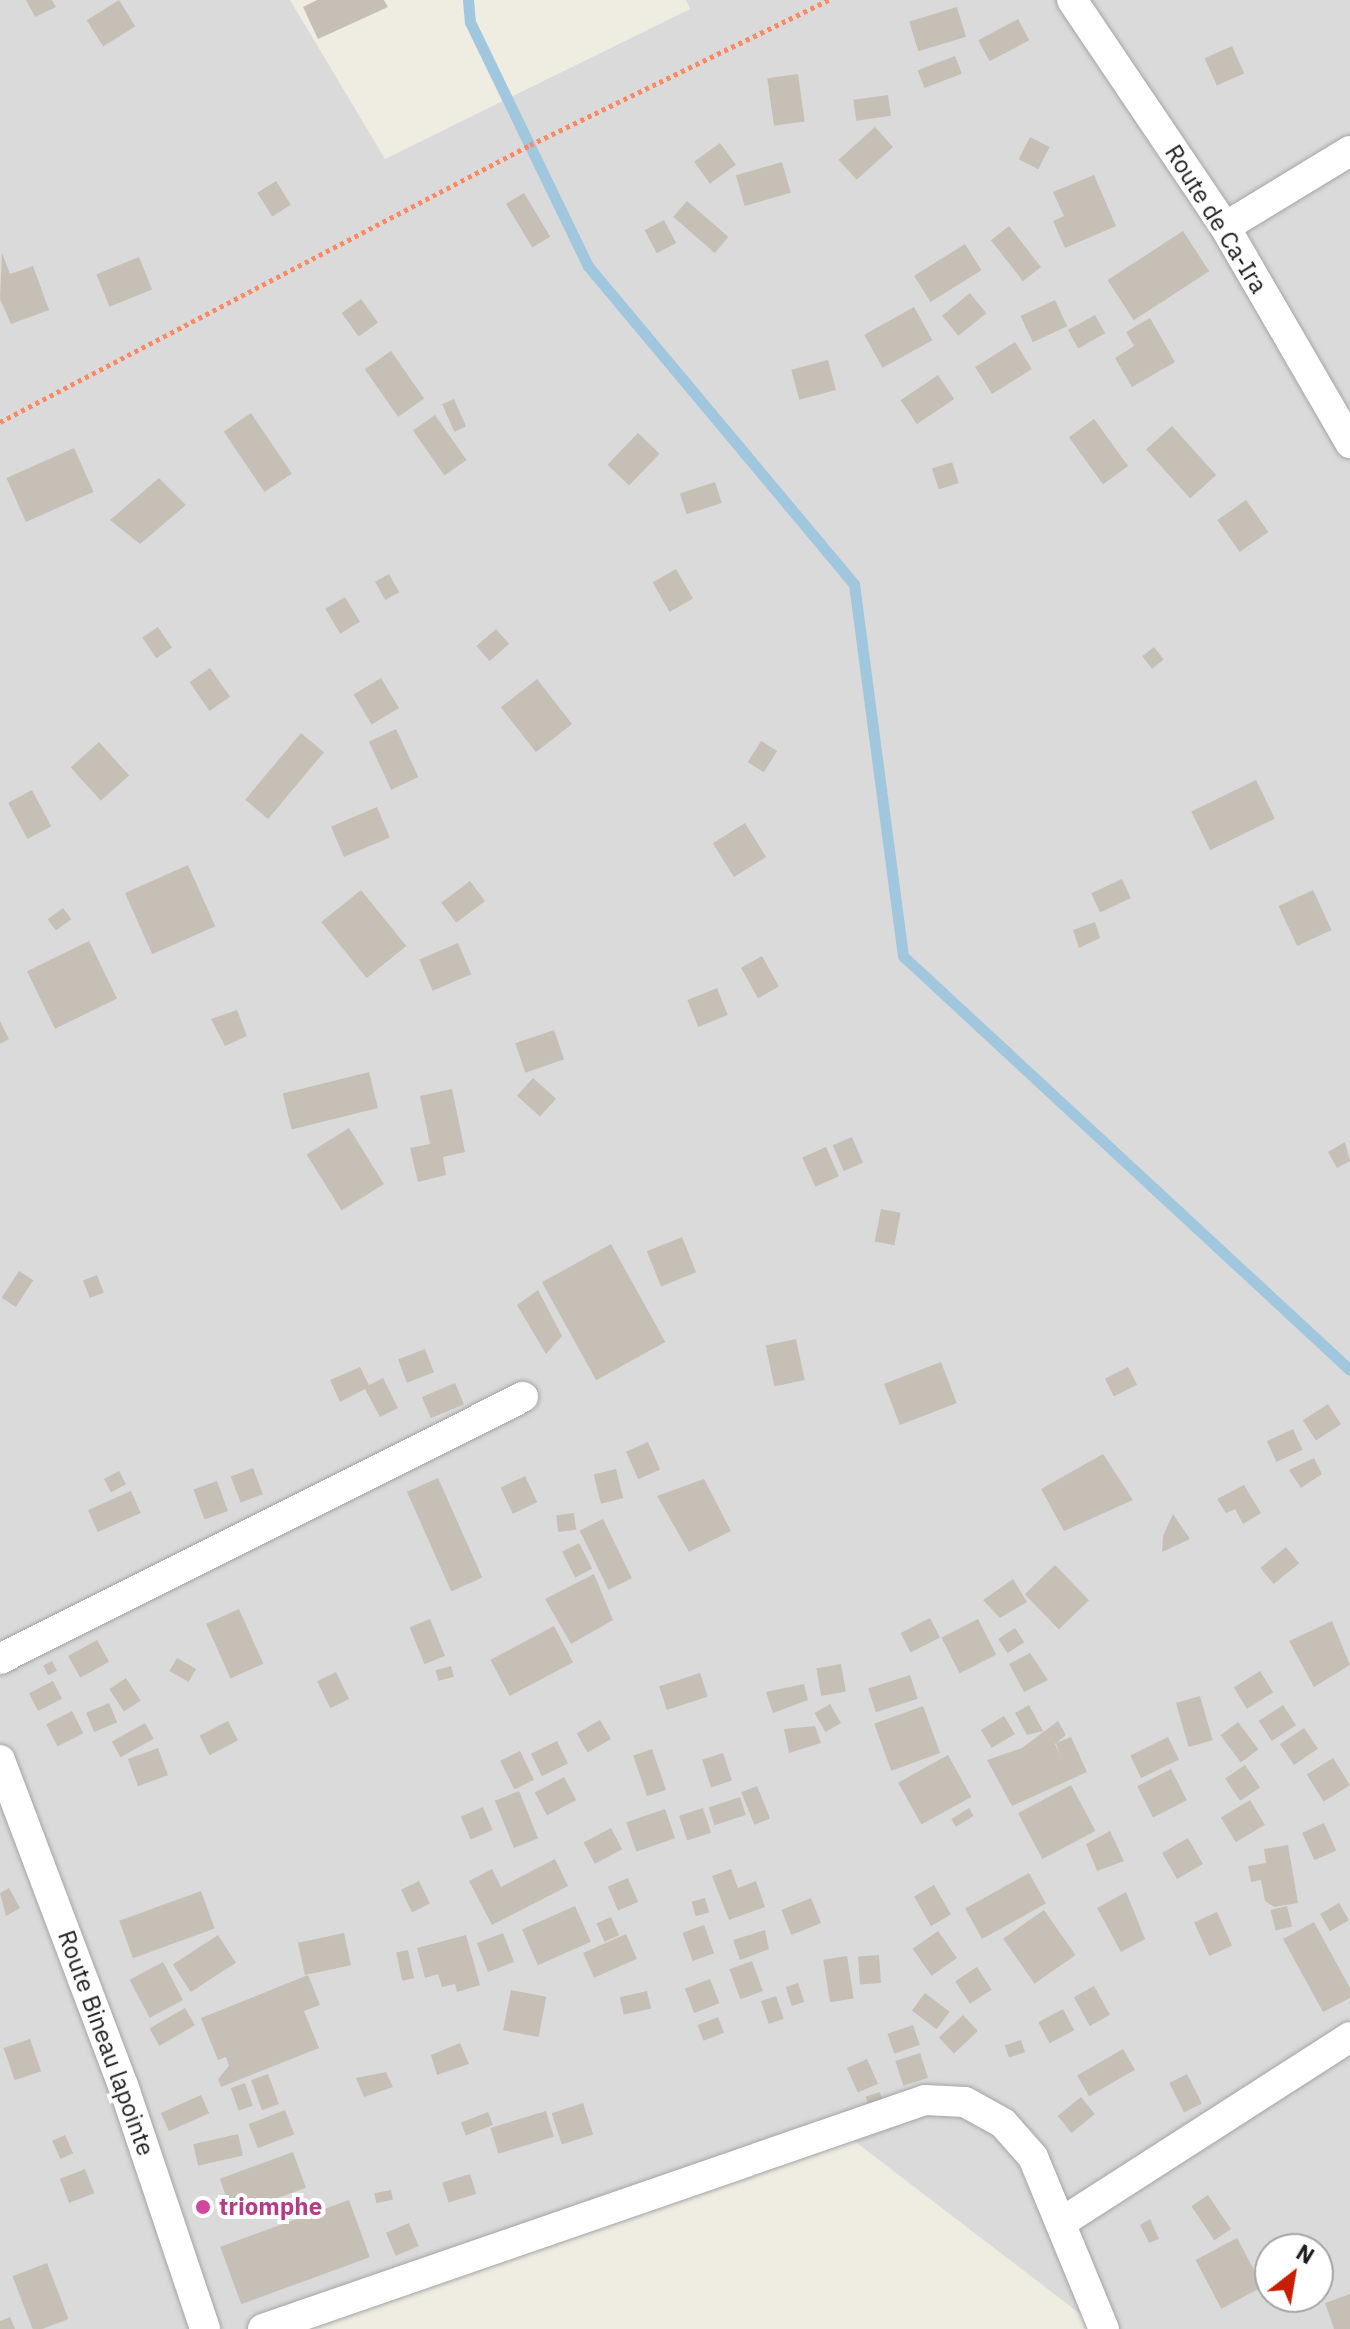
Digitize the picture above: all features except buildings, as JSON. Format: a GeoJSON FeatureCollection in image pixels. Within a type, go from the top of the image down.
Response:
{"type":"FeatureCollection","features":[{"type":"Feature","properties":{"kind":"street","name":"Route de Ca-Ira"},"geometry":{"type":"LineString","coordinates":[[1072,0],[1225,227],[1350,443]]}},
{"type":"Feature","properties":{"kind":"street"},"geometry":{"type":"LineString","coordinates":[[1225,227],[1350,151]]}},
{"type":"Feature","properties":{"kind":"street"},"geometry":{"type":"LineString","coordinates":[[0,1659],[523,1397]]}},
{"type":"Feature","properties":{"kind":"street","name":"Route Bineau lapointe"},"geometry":{"type":"LineString","coordinates":[[0,1760],[123,2085],[205,2329]]}},
{"type":"Feature","properties":{"kind":"street"},"geometry":{"type":"LineString","coordinates":[[1062,2222],[1350,2037]]}},
{"type":"Feature","properties":{"kind":"street"},"geometry":{"type":"LineString","coordinates":[[263,2329],[925,2100],[965,2102],[1003,2123],[1033,2157],[1104,2329]]}},
{"type":"Feature","properties":{"kind":"path"},"geometry":{"type":"LineString","coordinates":[[0,422],[530,145],[829,0]]}},
{"type":"Feature","properties":{"kind":"shaded area"},"geometry":{"type":"Polygon","coordinates":[[[0,0],[290,0],[385,159],[690,9],[686,0],[1350,0],[1350,2329],[1100,2329],[853,2140],[295,2329],[0,2329],[0,0]]]}},
{"type":"Feature","properties":{"kind":"waterway"},"geometry":{"type":"LineString","coordinates":[[468,0],[470,22],[588,266],[854,584],[903,956],[1350,1370]]}},
{"type":"Feature","properties":{"kind":"place","name":"triomphe"},"geometry":{"type":"Point","coordinates":[203,2207]}}]}
